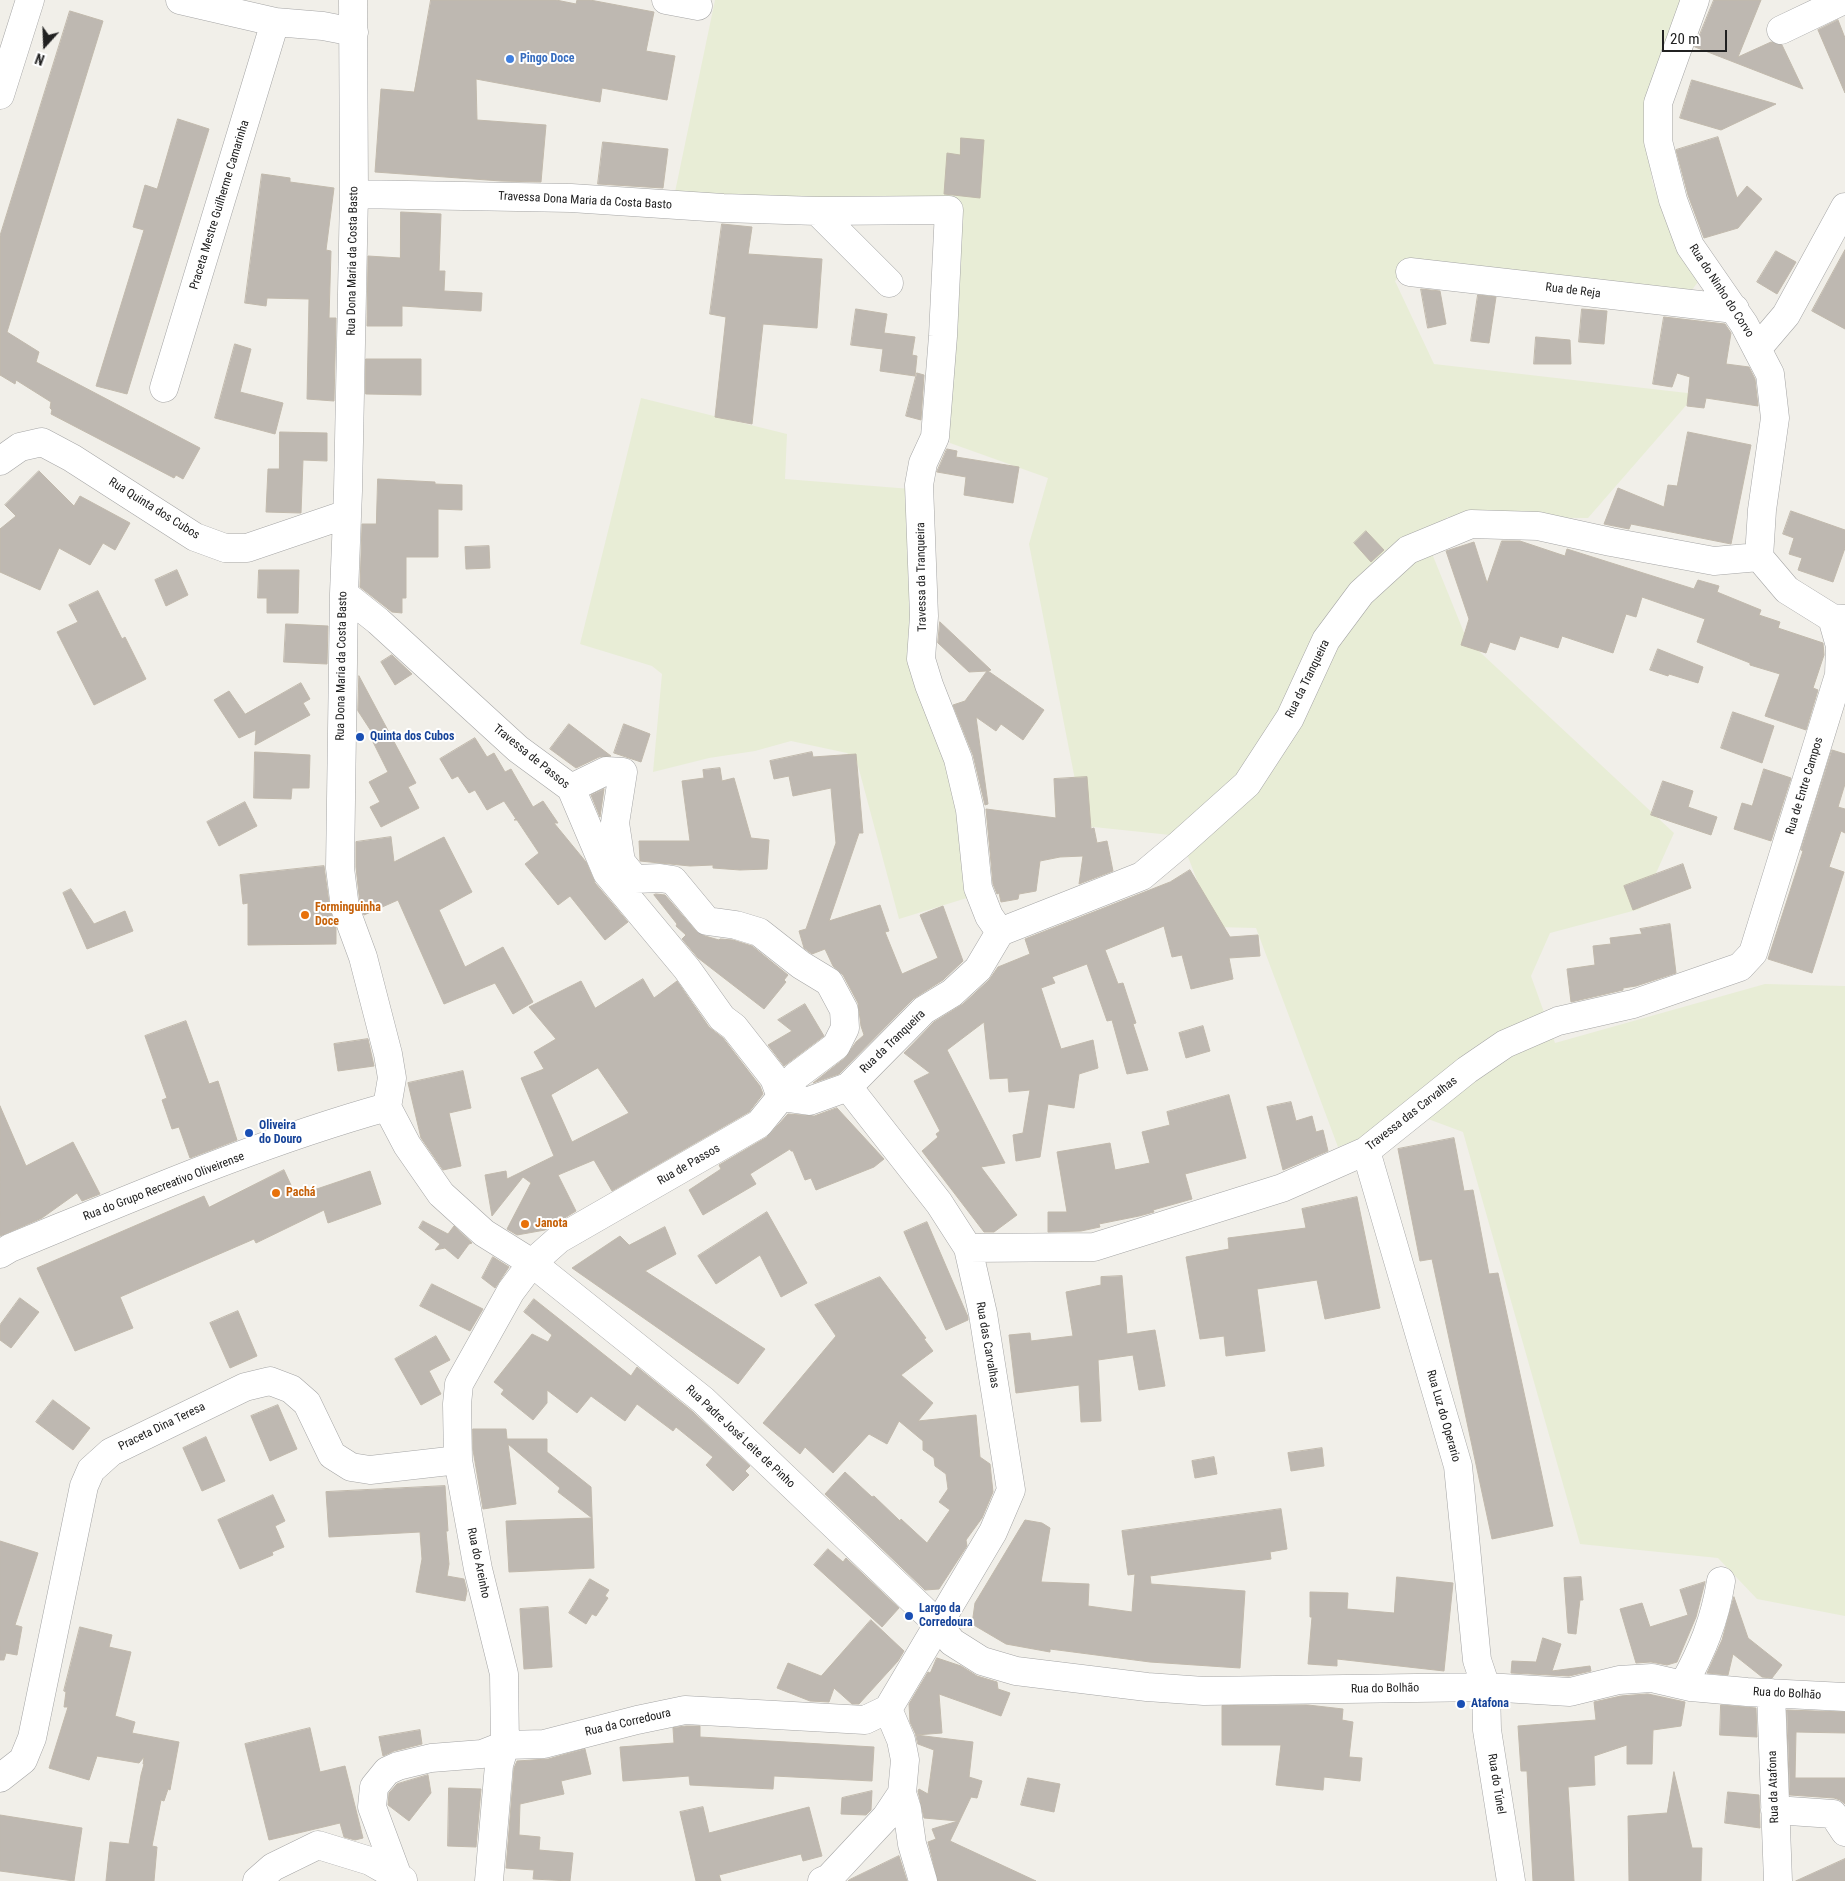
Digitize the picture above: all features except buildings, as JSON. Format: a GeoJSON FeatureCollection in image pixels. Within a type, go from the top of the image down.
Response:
{"type":"FeatureCollection","features":[{"type":"Feature","properties":{"kind":"street"},"geometry":{"type":"LineString","coordinates":[[0,95],[30,0]]}},
{"type":"Feature","properties":{"kind":"street"},"geometry":{"type":"LineString","coordinates":[[180,0],[275,22],[323,26],[354,32]]}},
{"type":"Feature","properties":{"kind":"street","name":"Rua Dona Maria da Costa Basto"},"geometry":{"type":"LineString","coordinates":[[353,0],[354,194],[344,594],[340,868],[346,908],[363,957],[388,1054],[392,1078],[387,1107]]}},
{"type":"Feature","properties":{"kind":"street"},"geometry":{"type":"LineString","coordinates":[[666,0],[698,6]]}},
{"type":"Feature","properties":{"kind":"street","name":"Rua do Ninho do Corvo"},"geometry":{"type":"LineString","coordinates":[[1695,0],[1658,103],[1658,141],[1673,200],[1690,246],[1735,309],[1770,374],[1775,418],[1762,510],[1759,557]]}},
{"type":"Feature","properties":{"kind":"street"},"geometry":{"type":"LineString","coordinates":[[1781,30],[1844,0]]}},
{"type":"Feature","properties":{"kind":"street","name":"Praceta Mestre Guilherme Camarinha"},"geometry":{"type":"LineString","coordinates":[[164,388],[275,22]]}},
{"type":"Feature","properties":{"kind":"street","name":"Travessa Dona Maria da Costa Basto"},"geometry":{"type":"LineString","coordinates":[[354,194],[571,198],[723,208],[817,211],[949,210]]}},
{"type":"Feature","properties":{"kind":"street"},"geometry":{"type":"LineString","coordinates":[[1757,349],[1786,315],[1845,207]]}},
{"type":"Feature","properties":{"kind":"street","name":"Travessa da Tranqueira"},"geometry":{"type":"LineString","coordinates":[[949,210],[943,336],[935,437],[923,463],[919,485],[924,616],[922,658],[929,685],[958,759],[970,810],[978,888],[989,916],[1000,932]]}},
{"type":"Feature","properties":{"kind":"street"},"geometry":{"type":"LineString","coordinates":[[817,211],[889,283]]}},
{"type":"Feature","properties":{"kind":"street","name":"Rua de Reja"},"geometry":{"type":"LineString","coordinates":[[1410,272],[1735,309]]}},
{"type":"Feature","properties":{"kind":"street","name":"Rua Quinta dos Cubos"},"geometry":{"type":"LineString","coordinates":[[0,461],[20,446],[42,442],[72,458],[196,536],[225,548],[248,548],[347,514]]}},
{"type":"Feature","properties":{"kind":"street","name":"Rua da Tranqueira"},"geometry":{"type":"LineString","coordinates":[[848,1087],[924,1010],[952,993],[978,969],[1000,932],[1142,876],[1247,784],[1290,718],[1326,640],[1361,593],[1408,550],[1471,524],[1538,526],[1714,561],[1759,557]]}},
{"type":"Feature","properties":{"kind":"street"},"geometry":{"type":"LineString","coordinates":[[1759,557],[1787,590],[1838,618]]}},
{"type":"Feature","properties":{"kind":"street","name":"Travessa de Passos"},"geometry":{"type":"LineString","coordinates":[[344,594],[385,627],[518,749],[571,788],[608,873],[687,969],[722,1018],[734,1027],[774,1078],[782,1097]]}},
{"type":"Feature","properties":{"kind":"street","name":"Rua de Entre Campos"},"geometry":{"type":"LineString","coordinates":[[1753,953],[1839,675],[1840,646],[1838,618]]}},
{"type":"Feature","properties":{"kind":"street","name":"Rua de Passos"},"geometry":{"type":"LineString","coordinates":[[532,1263],[559,1239],[759,1124],[782,1097],[796,1076],[836,1046],[845,1028],[844,1010],[829,982],[801,965],[760,932],[736,925],[707,921],[673,880],[660,878],[634,879],[621,862],[615,823],[623,772],[606,771],[571,788]]}},
{"type":"Feature","properties":{"kind":"street","name":"Travessa das Carvalhas"},"geometry":{"type":"LineString","coordinates":[[968,1248],[1094,1247],[1282,1188],[1366,1151],[1467,1070],[1506,1044],[1558,1021],[1634,1004],[1740,966],[1753,953]]}},
{"type":"Feature","properties":{"kind":"street"},"geometry":{"type":"LineString","coordinates":[[782,1097],[809,1101],[848,1087]]}},
{"type":"Feature","properties":{"kind":"street","name":"Rua das Carvalhas"},"geometry":{"type":"LineString","coordinates":[[848,1087],[939,1203],[968,1248],[983,1314],[1011,1490],[993,1532],[938,1624]]}},
{"type":"Feature","properties":{"kind":"street"},"geometry":{"type":"LineString","coordinates":[[387,1107],[407,1145],[441,1194],[484,1233],[532,1263]]}},
{"type":"Feature","properties":{"kind":"street","name":"Rua do Grupo Recreativo Oliveirense"},"geometry":{"type":"LineString","coordinates":[[0,1254],[10,1248],[177,1179],[353,1117],[387,1107]]}},
{"type":"Feature","properties":{"kind":"street","name":"Rua Luz do Operario"},"geometry":{"type":"LineString","coordinates":[[1366,1151],[1458,1466],[1477,1660],[1486,1687]]}},
{"type":"Feature","properties":{"kind":"street","name":"Rua do Areinho"},"geometry":{"type":"LineString","coordinates":[[489,1881],[498,1765],[505,1745],[504,1674],[478,1570],[458,1460],[457,1404],[459,1384],[511,1291],[532,1263]]}},
{"type":"Feature","properties":{"kind":"street","name":"Rua Padre José Leite de Pinho"},"geometry":{"type":"LineString","coordinates":[[532,1263],[703,1400],[938,1624]]}},
{"type":"Feature","properties":{"kind":"street","name":"Praceta Dina Teresa"},"geometry":{"type":"LineString","coordinates":[[0,1778],[23,1760],[32,1738],[84,1486],[92,1470],[111,1452],[245,1386],[270,1381],[291,1389],[307,1403],[332,1455],[351,1467],[370,1470],[458,1460]]}},
{"type":"Feature","properties":{"kind":"street"},"geometry":{"type":"LineString","coordinates":[[1684,1685],[1701,1653],[1717,1607],[1721,1581]]}},
{"type":"Feature","properties":{"kind":"street"},"geometry":{"type":"LineString","coordinates":[[924,1881],[912,1844],[908,1809],[902,1793],[905,1760],[901,1740],[888,1709],[938,1624]]}},
{"type":"Feature","properties":{"kind":"street","name":"Rua do Bolhão"},"geometry":{"type":"LineString","coordinates":[[938,1624],[952,1642],[982,1661],[1016,1671],[1204,1692],[1486,1687],[1570,1692],[1619,1680],[1652,1678],[1684,1685],[1747,1692],[1845,1697]]}},
{"type":"Feature","properties":{"kind":"street","name":"Rua do Túnel"},"geometry":{"type":"LineString","coordinates":[[1486,1687],[1487,1730],[1511,1881]]}},
{"type":"Feature","properties":{"kind":"street","name":"Rua da Atafona"},"geometry":{"type":"LineString","coordinates":[[1771,1693],[1778,1881]]}},
{"type":"Feature","properties":{"kind":"street","name":"Rua da Corredoura"},"geometry":{"type":"LineString","coordinates":[[401,1879],[372,1807],[374,1787],[387,1771],[398,1766],[431,1758],[482,1754],[505,1745],[544,1744],[637,1720],[685,1710],[865,1720],[888,1709]]}},
{"type":"Feature","properties":{"kind":"street"},"geometry":{"type":"LineString","coordinates":[[822,1881],[829,1878],[886,1817],[902,1793]]}},
{"type":"Feature","properties":{"kind":"street"},"geometry":{"type":"LineString","coordinates":[[1775,1810],[1833,1814],[1845,1832]]}},
{"type":"Feature","properties":{"kind":"street"},"geometry":{"type":"LineString","coordinates":[[257,1881],[273,1867],[318,1845],[370,1861],[401,1879]]}},
{"type":"Feature","properties":{"kind":"green space"},"geometry":{"type":"Polygon","coordinates":[[[715,0],[1684,0],[1645,123],[1652,181],[1662,209],[1701,278],[1679,307],[1413,263],[1395,281],[1434,364],[1696,394],[1588,518],[1447,517],[1433,556],[1467,640],[1674,833],[1640,909],[1550,933],[1531,976],[1555,1043],[1765,984],[1845,986],[1845,1616],[1757,1599],[1718,1558],[1580,1544],[1463,1132],[1420,1116],[1338,1147],[1256,928],[1215,927],[1180,836],[1084,826],[1029,544],[1048,478],[950,443],[938,306],[945,205],[675,192],[715,0]]]}},
{"type":"Feature","properties":{"kind":"green space"},"geometry":{"type":"Polygon","coordinates":[[[641,398],[787,434],[785,479],[911,489],[918,643],[983,893],[899,919],[857,762],[847,753],[791,741],[755,751],[709,758],[653,772],[662,674],[652,666],[580,644],[641,398]]]}},
{"type":"Feature","properties":{"kind":"place","name":"Pingo Doce"},"geometry":{"type":"Point","coordinates":[510,59]}},
{"type":"Feature","properties":{"kind":"place","name":"Quinta dos Cubos"},"geometry":{"type":"Point","coordinates":[360,737]}},
{"type":"Feature","properties":{"kind":"place","name":"Forminguinha Doce"},"geometry":{"type":"Point","coordinates":[305,915]}},
{"type":"Feature","properties":{"kind":"place","name":"Oliveira do Douro"},"geometry":{"type":"Point","coordinates":[249,1133]}},
{"type":"Feature","properties":{"kind":"place","name":"Pachá"},"geometry":{"type":"Point","coordinates":[276,1193]}},
{"type":"Feature","properties":{"kind":"place","name":"Janota"},"geometry":{"type":"Point","coordinates":[525,1224]}},
{"type":"Feature","properties":{"kind":"place","name":"Largo da Corredoura"},"geometry":{"type":"Point","coordinates":[909,1616]}},
{"type":"Feature","properties":{"kind":"place","name":"Atafona"},"geometry":{"type":"Point","coordinates":[1461,1704]}}]}
